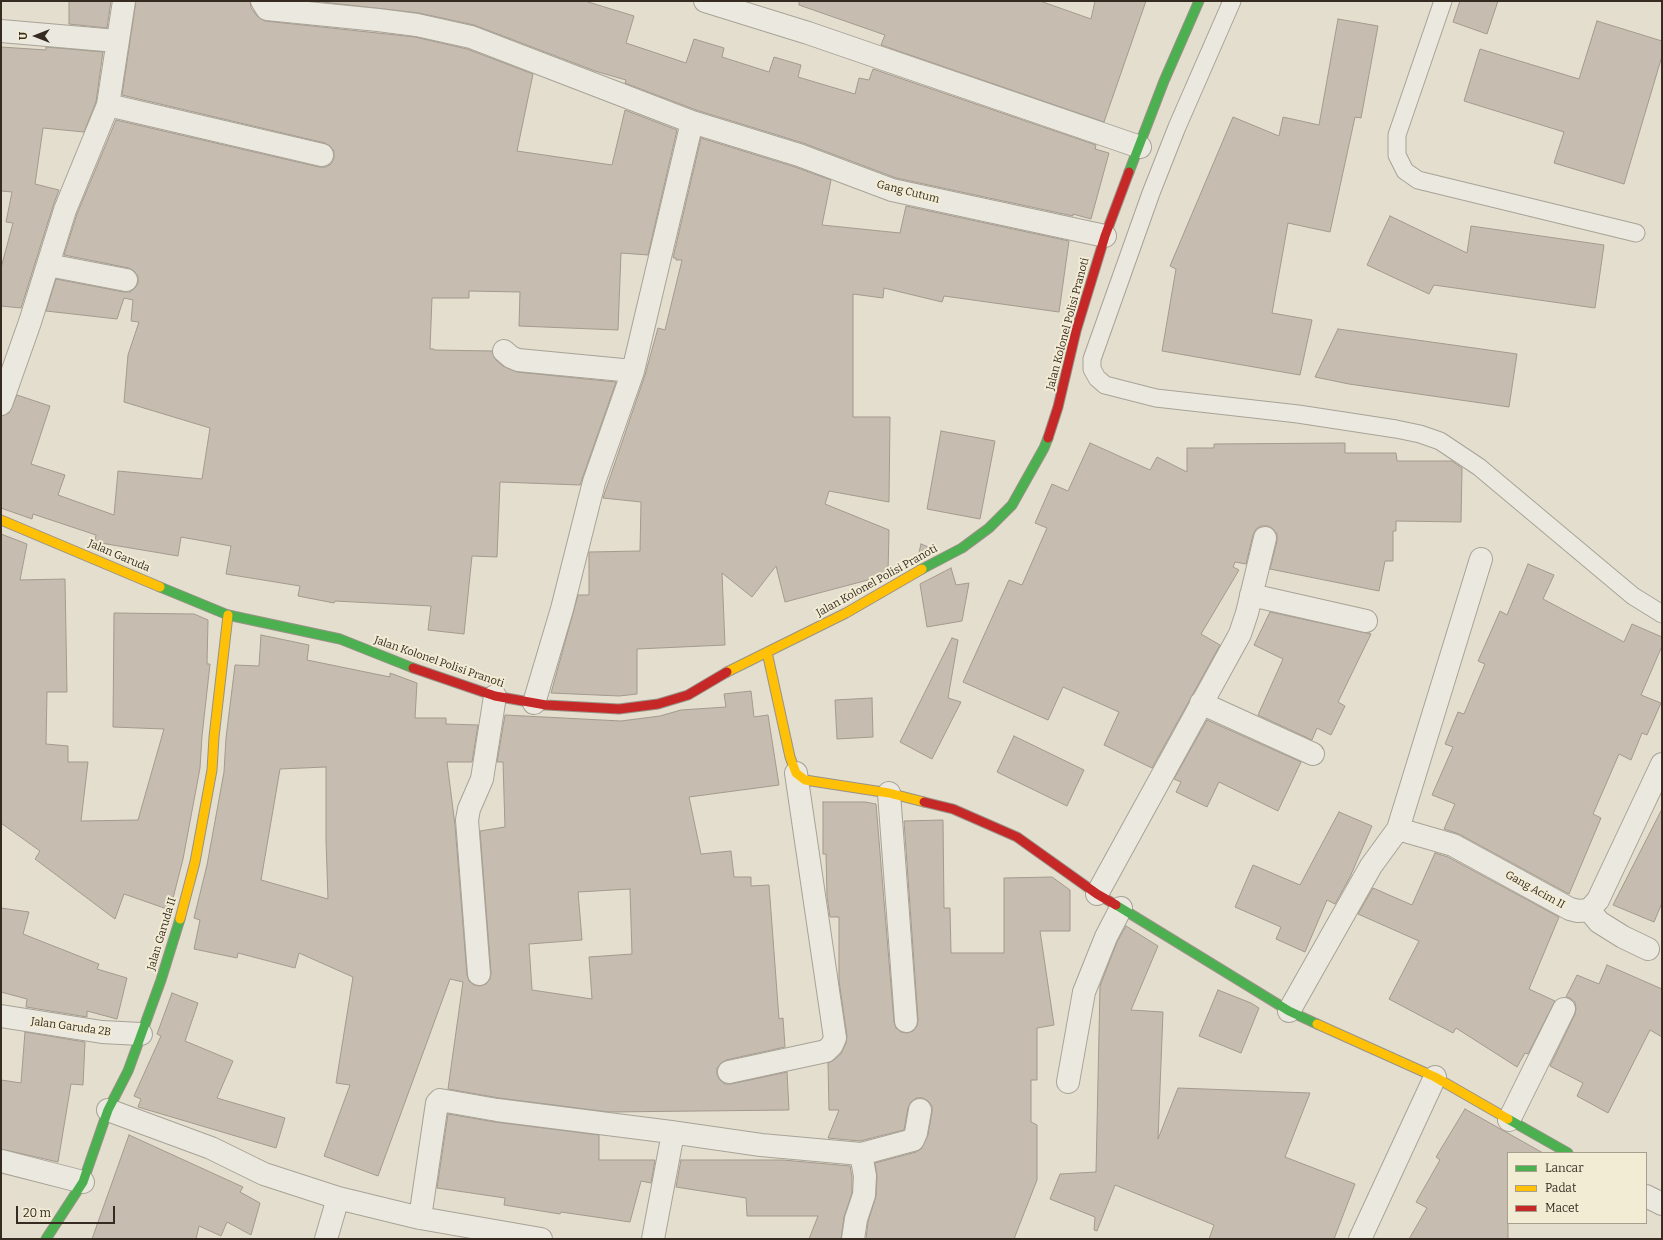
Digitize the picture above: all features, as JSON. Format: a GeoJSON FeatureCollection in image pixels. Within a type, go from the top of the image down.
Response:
{"type":"FeatureCollection","features":[{"type":"Feature","properties":{"kind":"street"},"geometry":{"type":"LineString","coordinates":[[1,404],[30,322],[65,210],[108,105],[124,1]]}},
{"type":"Feature","properties":{"kind":"street","name":"Gang Cutum"},"geometry":{"type":"LineString","coordinates":[[262,1],[267,9],[386,21],[471,38],[692,122],[798,156],[892,190],[1105,236]]}},
{"type":"Feature","properties":{"kind":"street"},"geometry":{"type":"LineString","coordinates":[[705,1],[808,33],[1140,147]]}},
{"type":"Feature","properties":{"kind":"street","name":"Jalan Kolonel Polisi Pranoti"},"geometry":{"type":"LineString","coordinates":[[228,615],[340,640],[406,666],[495,696],[534,703],[619,709],[658,704],[688,695],[735,668],[846,613],[908,576],[962,548],[989,528],[1012,505],[1044,448],[1058,407],[1076,331],[1105,236],[1164,81],[1199,1]]}},
{"type":"Feature","properties":{"kind":"street"},"geometry":{"type":"LineString","coordinates":[[1,31],[117,41]]}},
{"type":"Feature","properties":{"kind":"street"},"geometry":{"type":"LineString","coordinates":[[108,105],[322,156]]}},
{"type":"Feature","properties":{"kind":"street"},"geometry":{"type":"LineString","coordinates":[[534,703],[562,609],[594,482],[633,371],[692,122]]}},
{"type":"Feature","properties":{"kind":"street"},"geometry":{"type":"LineString","coordinates":[[48,265],[126,280]]}},
{"type":"Feature","properties":{"kind":"street"},"geometry":{"type":"LineString","coordinates":[[504,350],[511,357],[518,360],[633,371]]}},
{"type":"Feature","properties":{"kind":"street","name":"Jalan Garuda"},"geometry":{"type":"LineString","coordinates":[[1,520],[228,615]]}},
{"type":"Feature","properties":{"kind":"street"},"geometry":{"type":"LineString","coordinates":[[1097,894],[1240,634],[1265,538]]}},
{"type":"Feature","properties":{"kind":"street"},"geometry":{"type":"LineString","coordinates":[[1289,1011],[1371,866],[1398,828],[1481,559]]}},
{"type":"Feature","properties":{"kind":"street"},"geometry":{"type":"LineString","coordinates":[[1251,595],[1366,621]]}},
{"type":"Feature","properties":{"kind":"street","name":"Jalan Garuda II"},"geometry":{"type":"LineString","coordinates":[[46,1239],[83,1182],[108,1110],[128,1070],[161,980],[184,908],[195,862],[212,770],[214,737],[228,615]]}},
{"type":"Feature","properties":{"kind":"street"},"geometry":{"type":"LineString","coordinates":[[729,1072],[826,1051],[832,1045],[835,1038],[796,773],[790,757],[767,652]]}},
{"type":"Feature","properties":{"kind":"street"},"geometry":{"type":"LineString","coordinates":[[479,974],[467,820],[469,809],[482,779],[495,696]]}},
{"type":"Feature","properties":{"kind":"street"},"geometry":{"type":"LineString","coordinates":[[1202,703],[1313,754]]}},
{"type":"Feature","properties":{"kind":"street"},"geometry":{"type":"LineString","coordinates":[[1648,949],[1623,937],[1599,922],[1589,910],[1598,900],[1662,764]]}},
{"type":"Feature","properties":{"kind":"street"},"geometry":{"type":"LineString","coordinates":[[796,773],[805,780],[889,793],[953,809],[1017,837],[1097,894],[1289,1011],[1435,1076],[1566,1152]]}},
{"type":"Feature","properties":{"kind":"street"},"geometry":{"type":"LineString","coordinates":[[889,793],[906,1021]]}},
{"type":"Feature","properties":{"kind":"street","name":"Gang Acim II"},"geometry":{"type":"LineString","coordinates":[[1398,828],[1453,845],[1570,909],[1578,911],[1589,910]]}},
{"type":"Feature","properties":{"kind":"street"},"geometry":{"type":"LineString","coordinates":[[1068,1082],[1084,992],[1106,937],[1121,908]]}},
{"type":"Feature","properties":{"kind":"street"},"geometry":{"type":"LineString","coordinates":[[1509,1120],[1564,1009]]}},
{"type":"Feature","properties":{"kind":"street","name":"Jalan Garuda 2B"},"geometry":{"type":"LineString","coordinates":[[1,1016],[102,1032],[141,1034]]}},
{"type":"Feature","properties":{"kind":"street"},"geometry":{"type":"LineString","coordinates":[[1360,1239],[1435,1076]]}},
{"type":"Feature","properties":{"kind":"street"},"geometry":{"type":"LineString","coordinates":[[420,1218],[436,1103],[440,1100],[497,1110],[761,1145],[861,1154],[913,1140],[916,1133],[920,1110]]}},
{"type":"Feature","properties":{"kind":"street"},"geometry":{"type":"LineString","coordinates":[[108,1110],[211,1148],[264,1174],[338,1198],[420,1218],[542,1239]]}},
{"type":"Feature","properties":{"kind":"street"},"geometry":{"type":"LineString","coordinates":[[653,1239],[674,1133]]}},
{"type":"Feature","properties":{"kind":"street"},"geometry":{"type":"LineString","coordinates":[[852,1239],[856,1219],[864,1195],[865,1176],[861,1154]]}},
{"type":"Feature","properties":{"kind":"street"},"geometry":{"type":"LineString","coordinates":[[1,1161],[83,1182]]}},
{"type":"Feature","properties":{"kind":"street"},"geometry":{"type":"LineString","coordinates":[[1647,1196],[1662,1204]]}},
{"type":"Feature","properties":{"kind":"street"},"geometry":{"type":"LineString","coordinates":[[326,1239],[338,1198]]}},
{"type":"Feature","properties":{"kind":"lane"},"geometry":{"type":"LineString","coordinates":[[1232,1],[1177,127],[1151,193],[1092,359],[1092,368],[1097,378],[1105,385],[1156,398],[1298,414],[1396,429],[1420,434],[1440,441],[1479,467],[1633,596],[1662,614]]}},
{"type":"Feature","properties":{"kind":"lane"},"geometry":{"type":"LineString","coordinates":[[1443,1],[1397,135],[1397,156],[1405,171],[1418,180],[1636,232]]}},
{"type":"Feature","properties":{"kind":"building"},"geometry":{"type":"Polygon","coordinates":[[[69,1],[111,1],[107,28],[69,24],[69,1]]]}},
{"type":"Feature","properties":{"kind":"building"},"geometry":{"type":"Polygon","coordinates":[[[136,1],[250,1],[251,8],[257,16],[265,21],[415,37],[467,49],[533,74],[517,151],[612,165],[625,110],[677,130],[648,255],[621,253],[618,330],[519,326],[520,292],[469,291],[469,298],[432,298],[430,349],[492,351],[496,360],[503,366],[517,372],[616,382],[580,485],[500,482],[497,557],[472,556],[464,634],[428,630],[431,606],[335,601],[334,603],[298,596],[300,586],[226,574],[231,546],[181,537],[178,556],[95,542],[96,535],[33,514],[32,519],[1,508],[1,416],[9,413],[17,395],[50,406],[31,464],[65,475],[58,495],[114,515],[118,471],[202,479],[210,428],[124,402],[128,355],[139,322],[131,321],[133,300],[124,298],[117,319],[46,311],[56,279],[124,292],[130,292],[138,283],[138,276],[129,268],[64,255],[77,214],[116,120],[319,167],[326,167],[331,164],[334,158],[334,151],[325,143],[122,95],[136,1]]]}},
{"type":"Feature","properties":{"kind":"building"},"geometry":{"type":"Polygon","coordinates":[[[313,1],[585,1],[634,16],[626,43],[686,63],[694,39],[724,48],[722,57],[769,72],[774,57],[801,65],[798,77],[855,94],[859,78],[869,80],[873,69],[1096,145],[1095,149],[1109,153],[1091,219],[1073,214],[1073,216],[896,178],[803,143],[696,110],[625,83],[626,80],[595,71],[474,25],[419,13],[313,1]]]}},
{"type":"Feature","properties":{"kind":"building"},"geometry":{"type":"Polygon","coordinates":[[[799,1],[1040,1],[1091,19],[1095,1],[1146,1],[1104,122],[881,45],[885,35],[799,5],[799,1]]]}},
{"type":"Feature","properties":{"kind":"building"},"geometry":{"type":"Polygon","coordinates":[[[1460,1],[1498,1],[1487,34],[1453,22],[1460,1]]]}},
{"type":"Feature","properties":{"kind":"building"},"geometry":{"type":"Polygon","coordinates":[[[1338,19],[1378,26],[1361,118],[1355,117],[1330,232],[1288,223],[1272,313],[1312,320],[1300,375],[1162,351],[1176,269],[1170,266],[1233,117],[1279,136],[1283,117],[1319,125],[1338,19]]]}},
{"type":"Feature","properties":{"kind":"building"},"geometry":{"type":"Polygon","coordinates":[[[1597,21],[1662,41],[1662,56],[1624,184],[1554,163],[1564,132],[1464,101],[1480,49],[1579,79],[1597,21]]]}},
{"type":"Feature","properties":{"kind":"building"},"geometry":{"type":"Polygon","coordinates":[[[1,47],[46,50],[46,47],[103,52],[96,102],[84,132],[43,128],[35,184],[59,190],[21,308],[1,306],[1,268],[13,223],[6,222],[12,192],[1,191],[1,47]]]}},
{"type":"Feature","properties":{"kind":"building"},"geometry":{"type":"Polygon","coordinates":[[[701,138],[795,167],[831,180],[822,225],[900,233],[906,206],[1069,241],[1059,312],[944,296],[942,302],[884,288],[883,298],[853,294],[853,417],[890,417],[889,502],[829,491],[825,504],[889,530],[888,573],[883,576],[785,602],[776,566],[752,597],[722,573],[725,645],[637,649],[637,694],[619,696],[551,693],[578,595],[589,595],[589,552],[640,551],[641,502],[603,498],[645,375],[658,328],[665,330],[682,260],[676,260],[676,258],[673,258],[701,138]]]}},
{"type":"Feature","properties":{"kind":"building"},"geometry":{"type":"Polygon","coordinates":[[[1390,216],[1467,253],[1471,226],[1604,245],[1595,308],[1434,285],[1429,294],[1367,265],[1390,216]]]}},
{"type":"Feature","properties":{"kind":"building"},"geometry":{"type":"Polygon","coordinates":[[[1338,329],[1517,354],[1509,407],[1349,384],[1315,377],[1338,329]]]}},
{"type":"Feature","properties":{"kind":"building"},"geometry":{"type":"Polygon","coordinates":[[[941,431],[995,441],[980,519],[927,509],[941,431]]]}},
{"type":"Feature","properties":{"kind":"building"},"geometry":{"type":"Polygon","coordinates":[[[1090,443],[1150,470],[1157,457],[1187,472],[1187,448],[1214,448],[1214,444],[1345,443],[1345,453],[1396,453],[1397,461],[1452,461],[1462,468],[1461,522],[1396,521],[1396,531],[1393,531],[1393,561],[1385,561],[1379,591],[1270,569],[1277,541],[1277,534],[1268,526],[1261,526],[1256,529],[1253,535],[1246,564],[1235,562],[1233,567],[1239,570],[1201,634],[1220,645],[1152,768],[1104,745],[1119,712],[1063,687],[1048,720],[963,682],[1009,580],[1022,585],[1047,528],[1035,523],[1052,484],[1068,491],[1090,443]]]}},
{"type":"Feature","properties":{"kind":"building"},"geometry":{"type":"Polygon","coordinates":[[[1,534],[27,544],[20,580],[65,579],[67,692],[47,692],[46,744],[68,746],[68,762],[88,762],[81,821],[138,820],[164,729],[113,727],[114,613],[194,614],[208,620],[207,664],[210,664],[200,768],[183,859],[170,910],[124,894],[115,919],[35,859],[40,851],[1,823],[1,534]]]}},
{"type":"Feature","properties":{"kind":"building"},"geometry":{"type":"Polygon","coordinates":[[[921,544],[933,549],[918,557],[921,544]]]}},
{"type":"Feature","properties":{"kind":"building"},"geometry":{"type":"Polygon","coordinates":[[[1528,564],[1554,575],[1543,599],[1624,642],[1632,624],[1662,637],[1662,646],[1641,695],[1661,703],[1647,735],[1642,733],[1631,760],[1619,754],[1593,814],[1601,818],[1569,894],[1459,834],[1444,829],[1455,804],[1432,795],[1453,747],[1445,744],[1458,712],[1464,714],[1485,664],[1478,661],[1500,611],[1507,615],[1528,564]]]}},
{"type":"Feature","properties":{"kind":"building"},"geometry":{"type":"Polygon","coordinates":[[[951,568],[956,585],[969,583],[962,621],[927,627],[920,584],[951,568]]]}},
{"type":"Feature","properties":{"kind":"building"},"geometry":{"type":"Polygon","coordinates":[[[1270,612],[1371,634],[1338,702],[1345,706],[1331,735],[1317,728],[1312,740],[1258,715],[1283,659],[1254,645],[1270,612]]]}},
{"type":"Feature","properties":{"kind":"building"},"geometry":{"type":"Polygon","coordinates":[[[261,635],[309,645],[307,660],[390,677],[390,673],[417,683],[415,718],[446,718],[446,724],[478,725],[472,762],[447,762],[455,825],[467,975],[469,981],[474,985],[480,986],[486,984],[490,979],[491,973],[480,831],[505,827],[503,762],[497,762],[505,715],[621,721],[660,716],[681,710],[726,707],[724,694],[751,691],[754,717],[768,715],[779,785],[689,797],[701,854],[731,851],[734,877],[751,877],[751,886],[769,885],[779,1019],[783,1018],[785,1047],[726,1060],[717,1068],[717,1075],[725,1084],[731,1084],[787,1072],[789,1110],[609,1112],[499,1098],[448,1089],[463,982],[450,979],[378,1176],[324,1156],[350,1085],[336,1083],[353,977],[299,953],[295,968],[238,953],[237,958],[194,949],[200,920],[194,918],[207,865],[224,772],[226,738],[235,665],[259,666],[261,635]],[[326,767],[280,769],[261,880],[328,899],[326,841],[326,767]],[[630,889],[578,892],[582,940],[529,944],[532,990],[592,999],[589,957],[632,954],[630,889]]]}},
{"type":"Feature","properties":{"kind":"building"},"geometry":{"type":"Polygon","coordinates":[[[952,638],[958,640],[948,698],[961,702],[932,759],[900,742],[952,638]]]}},
{"type":"Feature","properties":{"kind":"building"},"geometry":{"type":"Polygon","coordinates":[[[872,698],[873,737],[837,739],[835,700],[872,698]]]}},
{"type":"Feature","properties":{"kind":"building"},"geometry":{"type":"Polygon","coordinates":[[[1207,720],[1301,762],[1278,811],[1219,782],[1207,807],[1176,792],[1181,782],[1174,779],[1207,720]]]}},
{"type":"Feature","properties":{"kind":"building"},"geometry":{"type":"Polygon","coordinates":[[[1014,736],[1084,770],[1067,806],[997,772],[1014,736]]]}},
{"type":"Feature","properties":{"kind":"building"},"geometry":{"type":"Polygon","coordinates":[[[823,802],[865,802],[876,804],[894,1022],[896,1028],[901,1032],[907,1033],[913,1031],[917,1026],[918,1020],[904,821],[943,820],[944,908],[950,908],[951,953],[1004,953],[1004,878],[1052,877],[1070,890],[1070,931],[1040,931],[1054,1025],[1037,1028],[1037,1080],[1031,1080],[1031,1122],[1037,1125],[1037,1180],[1014,1239],[866,1239],[868,1222],[876,1196],[877,1176],[875,1163],[916,1152],[921,1149],[928,1135],[932,1106],[923,1098],[916,1098],[911,1102],[908,1108],[904,1130],[860,1141],[828,1138],[839,1110],[829,1110],[828,1063],[841,1054],[846,1043],[847,1036],[839,981],[839,917],[830,917],[827,896],[826,854],[823,854],[823,802]]]}},
{"type":"Feature","properties":{"kind":"building"},"geometry":{"type":"Polygon","coordinates":[[[1662,809],[1662,903],[1654,922],[1613,905],[1662,809]]]}},
{"type":"Feature","properties":{"kind":"building"},"geometry":{"type":"Polygon","coordinates":[[[1339,812],[1372,826],[1350,877],[1335,904],[1327,900],[1305,952],[1276,939],[1281,927],[1235,907],[1253,865],[1300,885],[1339,812]]]}},
{"type":"Feature","properties":{"kind":"building"},"geometry":{"type":"Polygon","coordinates":[[[1435,853],[1448,857],[1559,917],[1529,989],[1555,1001],[1528,1054],[1525,1053],[1517,1067],[1456,1028],[1453,1033],[1389,999],[1419,941],[1358,914],[1373,888],[1412,905],[1435,853]]]}},
{"type":"Feature","properties":{"kind":"building"},"geometry":{"type":"Polygon","coordinates":[[[1,908],[29,912],[23,934],[99,964],[97,969],[127,978],[117,1019],[87,1011],[87,1017],[26,1007],[27,999],[1,992],[1,908]]]}},
{"type":"Feature","properties":{"kind":"building"},"geometry":{"type":"Polygon","coordinates":[[[1126,926],[1158,946],[1131,1010],[1163,1012],[1158,1139],[1178,1088],[1310,1093],[1285,1157],[1355,1184],[1334,1239],[1209,1239],[1214,1225],[1115,1185],[1097,1231],[1094,1230],[1095,1217],[1050,1199],[1060,1174],[1096,1172],[1100,986],[1117,942],[1126,926]]]}},
{"type":"Feature","properties":{"kind":"building"},"geometry":{"type":"Polygon","coordinates":[[[1607,965],[1662,989],[1662,1037],[1650,1030],[1608,1113],[1577,1096],[1583,1083],[1550,1066],[1575,1014],[1575,1002],[1566,997],[1577,975],[1599,984],[1607,965]]]}},
{"type":"Feature","properties":{"kind":"building"},"geometry":{"type":"Polygon","coordinates":[[[1218,990],[1251,1003],[1259,1008],[1241,1053],[1199,1036],[1218,990]]]}},
{"type":"Feature","properties":{"kind":"building"},"geometry":{"type":"Polygon","coordinates":[[[172,993],[198,1003],[185,1041],[233,1061],[217,1098],[285,1118],[276,1148],[138,1107],[141,1099],[134,1096],[161,1036],[157,1034],[172,993]]]}},
{"type":"Feature","properties":{"kind":"building"},"geometry":{"type":"Polygon","coordinates":[[[25,1032],[85,1042],[83,1085],[71,1084],[58,1162],[1,1149],[1,1080],[21,1083],[25,1032]]]}},
{"type":"Feature","properties":{"kind":"building"},"geometry":{"type":"Polygon","coordinates":[[[1465,1109],[1541,1152],[1507,1152],[1508,1239],[1409,1239],[1427,1208],[1416,1202],[1440,1160],[1436,1157],[1465,1109]]]}},
{"type":"Feature","properties":{"kind":"building"},"geometry":{"type":"Polygon","coordinates":[[[448,1114],[495,1122],[599,1135],[599,1160],[655,1160],[651,1183],[641,1181],[630,1222],[561,1212],[560,1214],[504,1205],[505,1198],[437,1188],[448,1114]]]}},
{"type":"Feature","properties":{"kind":"building"},"geometry":{"type":"Polygon","coordinates":[[[129,1135],[243,1187],[240,1192],[260,1203],[251,1235],[227,1222],[221,1236],[199,1226],[196,1239],[92,1239],[129,1135]]]}},
{"type":"Feature","properties":{"kind":"building"},"geometry":{"type":"Polygon","coordinates":[[[681,1160],[783,1160],[850,1166],[852,1193],[844,1217],[841,1239],[809,1239],[818,1216],[747,1216],[746,1198],[676,1187],[681,1160]]]}},
{"type":"Feature","properties":{"kind":"traffic: fast"},"geometry":{"type":"LineString","coordinates":[[1129,172],[1164,81],[1199,1]]}},
{"type":"Feature","properties":{"kind":"traffic: fast"},"geometry":{"type":"LineString","coordinates":[[922,569],[962,548],[989,528],[1012,505],[1044,448],[1048,438]]}},
{"type":"Feature","properties":{"kind":"traffic: fast"},"geometry":{"type":"LineString","coordinates":[[160,587],[228,615],[340,639],[413,668]]}},
{"type":"Feature","properties":{"kind":"traffic: fast"},"geometry":{"type":"LineString","coordinates":[[1116,905],[1289,1011],[1317,1024]]}},
{"type":"Feature","properties":{"kind":"traffic: fast"},"geometry":{"type":"LineString","coordinates":[[46,1239],[83,1182],[108,1110],[128,1071],[161,980],[180,919]]}},
{"type":"Feature","properties":{"kind":"traffic: fast"},"geometry":{"type":"LineString","coordinates":[[1508,1119],[1566,1152]]}},
{"type":"Feature","properties":{"kind":"traffic: slow"},"geometry":{"type":"LineString","coordinates":[[1,520],[160,587]]}},
{"type":"Feature","properties":{"kind":"traffic: slow"},"geometry":{"type":"LineString","coordinates":[[727,672],[846,613],[922,569]]}},
{"type":"Feature","properties":{"kind":"traffic: slow"},"geometry":{"type":"LineString","coordinates":[[180,919],[195,862],[212,770],[214,737],[228,615]]}},
{"type":"Feature","properties":{"kind":"traffic: slow"},"geometry":{"type":"LineString","coordinates":[[767,652],[790,757],[796,773],[805,780],[889,793],[924,802]]}},
{"type":"Feature","properties":{"kind":"traffic: slow"},"geometry":{"type":"LineString","coordinates":[[1317,1024],[1435,1077],[1508,1119]]}},
{"type":"Feature","properties":{"kind":"traffic: jam"},"geometry":{"type":"LineString","coordinates":[[1048,438],[1058,407],[1076,331],[1105,236],[1129,172]]}},
{"type":"Feature","properties":{"kind":"traffic: jam"},"geometry":{"type":"LineString","coordinates":[[413,668],[495,696],[546,705],[619,709],[658,704],[688,695],[727,672]]}},
{"type":"Feature","properties":{"kind":"traffic: jam"},"geometry":{"type":"LineString","coordinates":[[924,802],[953,809],[1017,837],[1097,894],[1116,905]]}}]}
